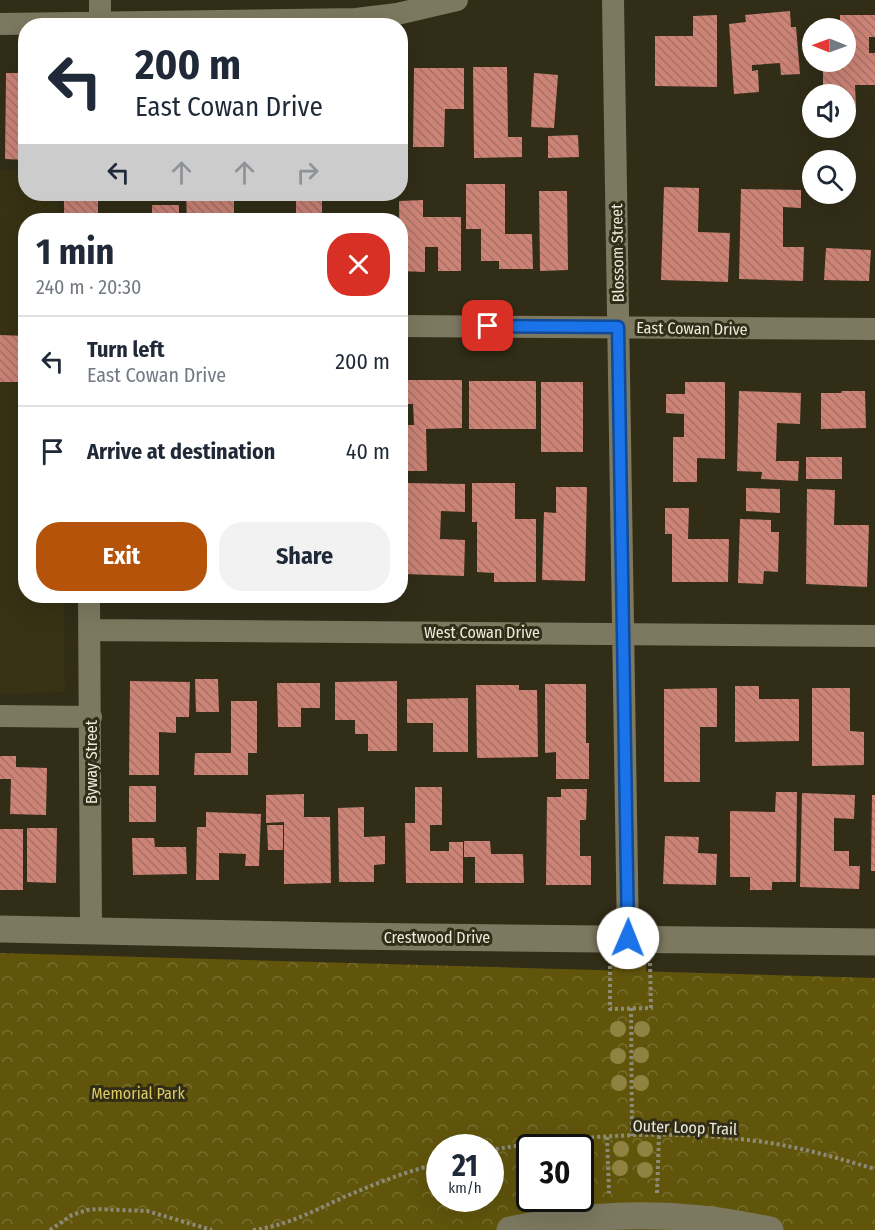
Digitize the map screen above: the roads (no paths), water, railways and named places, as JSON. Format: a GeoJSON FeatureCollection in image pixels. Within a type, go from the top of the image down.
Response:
{"type":"FeatureCollection","features":[{"type":"Feature","properties":{"kind":"street"},"geometry":{"type":"LineString","coordinates":[[46,18],[100,11],[356,9],[397,14],[457,0]]}},
{"type":"Feature","properties":{"kind":"street","name":"Blossom Street"},"geometry":{"type":"LineString","coordinates":[[613,0],[629,938]]}},
{"type":"Feature","properties":{"kind":"street"},"geometry":{"type":"LineString","coordinates":[[0,24],[18,22]]}},
{"type":"Feature","properties":{"kind":"street","name":"East Cowan Drive"},"geometry":{"type":"LineString","coordinates":[[408,326],[875,329]]}},
{"type":"Feature","properties":{"kind":"street","name":"Byway Street"},"geometry":{"type":"LineString","coordinates":[[90,603],[91,929]]}},
{"type":"Feature","properties":{"kind":"street","name":"West Cowan Drive"},"geometry":{"type":"LineString","coordinates":[[90,630],[875,636]]}},
{"type":"Feature","properties":{"kind":"street"},"geometry":{"type":"LineString","coordinates":[[0,716],[91,717]]}},
{"type":"Feature","properties":{"kind":"street","name":"Crestwood Drive"},"geometry":{"type":"LineString","coordinates":[[0,929],[91,929],[328,936],[875,942]]}},
{"type":"Feature","properties":{"kind":"street"},"geometry":{"type":"LineString","coordinates":[[510,1230],[571,1221],[657,1217],[702,1219],[770,1230]]}},
{"type":"Feature","properties":{"kind":"park label","name":"Memorial Park"},"geometry":{"type":"Point","coordinates":[138,1093]}}]}
